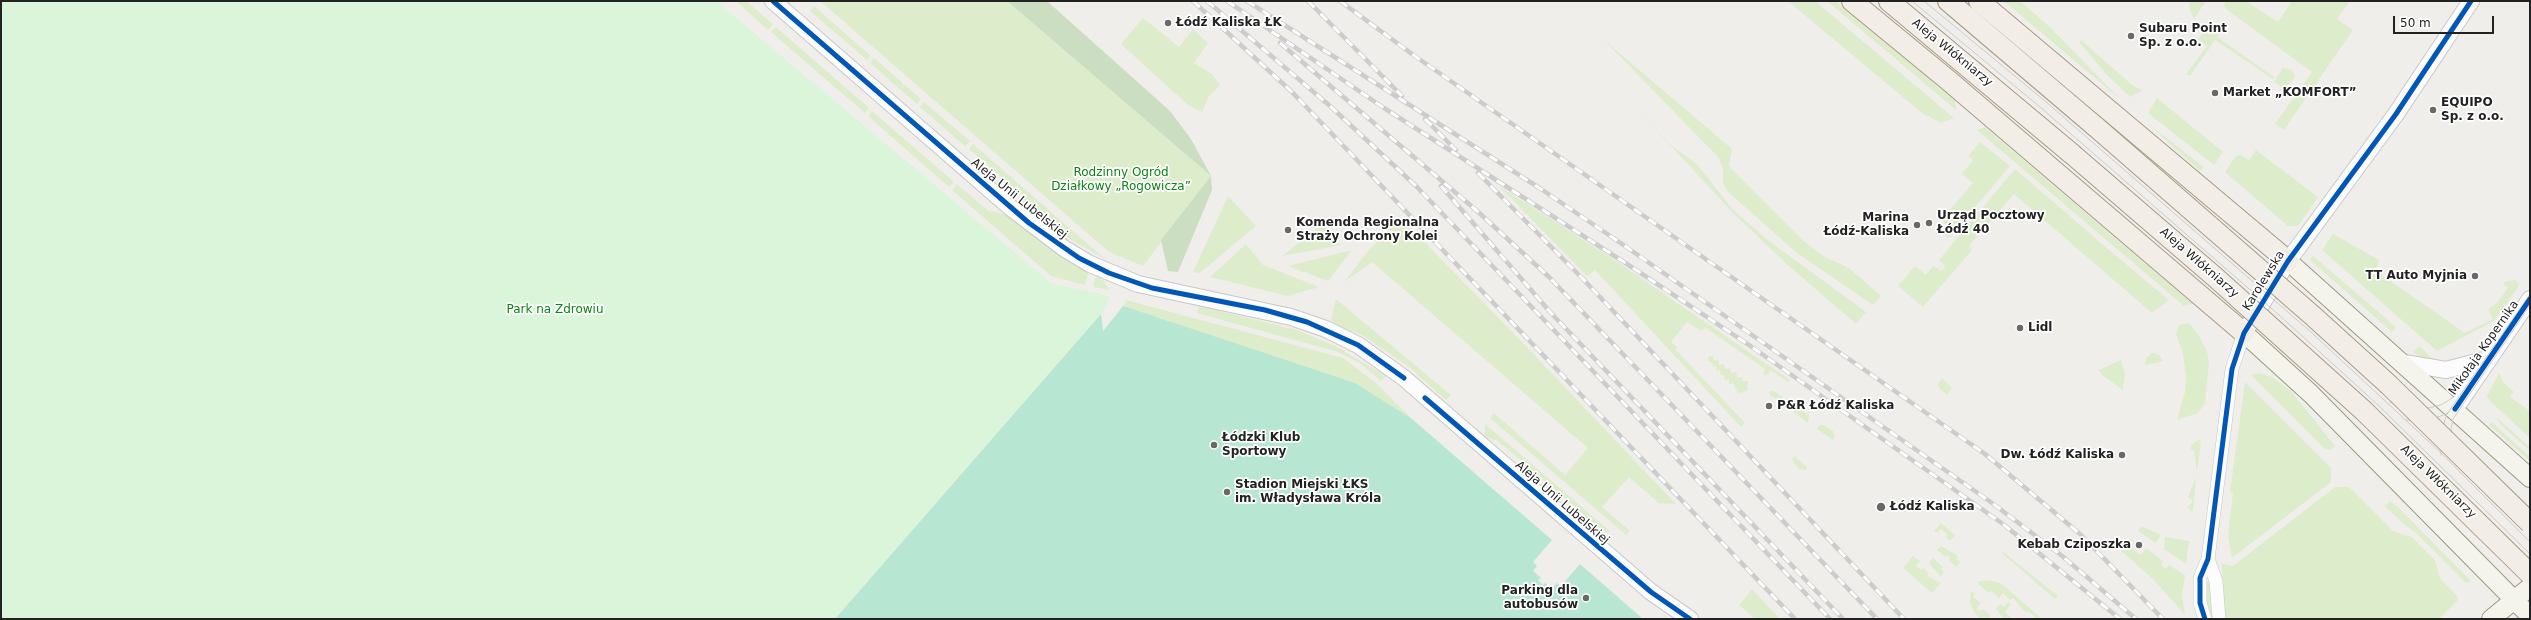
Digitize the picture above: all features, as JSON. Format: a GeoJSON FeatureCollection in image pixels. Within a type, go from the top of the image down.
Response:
{"type":"FeatureCollection","features":[{"type":"Feature","properties":{"kind":"main road"},"geometry":{"type":"LineString","coordinates":[[1852,1],[1948,80],[2244,333],[2311,394],[2530,616]]}},
{"type":"Feature","properties":{"kind":"main road","name":"Aleja Włókniarzy"},"geometry":{"type":"LineString","coordinates":[[1889,1],[2072,154],[2221,282],[2364,411],[2530,574]]}},
{"type":"Feature","properties":{"kind":"main road"},"geometry":{"type":"LineString","coordinates":[[1948,1],[2096,127],[2313,316],[2389,385],[2530,523]]}},
{"type":"Feature","properties":{"kind":"main road"},"geometry":{"type":"LineString","coordinates":[[1979,1],[2288,261],[2404,363],[2530,478]]}},
{"type":"Feature","properties":{"kind":"main road"},"geometry":{"type":"LineString","coordinates":[[2491,619],[2530,587]]}},
{"type":"Feature","properties":{"kind":"street","name":"Aleja Unii Lubelskiej"},"geometry":{"type":"LineString","coordinates":[[773,1],[1011,208],[1061,246],[1090,264],[1138,284],[1286,315],[1326,329],[1358,345],[1394,370],[1651,592],[1690,619]]}},
{"type":"Feature","properties":{"kind":"street","name":"Karolewska"},"geometry":{"type":"LineString","coordinates":[[2205,619],[2200,603],[2200,578],[2208,559],[2232,369],[2244,333],[2288,261],[2396,114],[2471,1]]}},
{"type":"Feature","properties":{"kind":"street","name":"Mikołaja Kopernika"},"geometry":{"type":"LineString","coordinates":[[2455,409],[2530,299]]}},
{"type":"Feature","properties":{"kind":"street"},"geometry":{"type":"LineString","coordinates":[[2404,363],[2446,370],[2488,359]]}},
{"type":"Feature","properties":{"kind":"street","name":"Karolewska"},"geometry":{"type":"LineString","coordinates":[[2208,559],[2216,581],[2219,619]]}},
{"type":"Feature","properties":{"kind":"green space","name":"Park na Zdrowiu"},"geometry":{"type":"Polygon","coordinates":[[[1,1],[716,1],[1051,283],[1109,296],[1106,308],[835,619],[1,619],[1,1]]]}},
{"type":"Feature","properties":{"kind":"green space"},"geometry":{"type":"Polygon","coordinates":[[[736,1],[746,1],[773,24],[768,30],[736,1]]]}},
{"type":"Feature","properties":{"kind":"green space","name":"Rodzinny Ogród Działkowy „Rogowicza”"},"geometry":{"type":"Polygon","coordinates":[[[820,1],[1007,1],[1211,176],[1143,266],[1109,252],[820,1]]]}},
{"type":"Feature","properties":{"kind":"green space"},"geometry":{"type":"Polygon","coordinates":[[[1007,1],[1047,1],[1170,111],[1191,139],[1211,176],[1007,1]]]}},
{"type":"Feature","properties":{"kind":"green space"},"geometry":{"type":"Polygon","coordinates":[[[1788,1],[1815,1],[1954,118],[1941,123],[1922,113],[1788,1]]]}},
{"type":"Feature","properties":{"kind":"green space"},"geometry":{"type":"Polygon","coordinates":[[[1827,1],[1836,1],[1955,100],[1956,110],[1827,1]]]}},
{"type":"Feature","properties":{"kind":"green space"},"geometry":{"type":"Polygon","coordinates":[[[2004,1],[2020,1],[2052,29],[2121,100],[2004,1]]]}},
{"type":"Feature","properties":{"kind":"green space"},"geometry":{"type":"Polygon","coordinates":[[[2190,1],[2206,1],[2194,19],[2189,7],[2190,1]]]}},
{"type":"Feature","properties":{"kind":"green space"},"geometry":{"type":"Polygon","coordinates":[[[2225,1],[2246,1],[2278,22],[2292,1],[2350,1],[2337,19],[2353,30],[2284,130],[2275,124],[2312,72],[2230,12],[2224,6],[2225,1]]]}},
{"type":"Feature","properties":{"kind":"green space"},"geometry":{"type":"Polygon","coordinates":[[[814,6],[871,56],[867,60],[810,11],[814,6]]]}},
{"type":"Feature","properties":{"kind":"green space"},"geometry":{"type":"Polygon","coordinates":[[[1143,18],[1179,47],[1193,29],[1208,43],[1194,63],[1212,74],[1220,85],[1209,96],[1202,112],[1188,105],[1121,44],[1143,18]]]}},
{"type":"Feature","properties":{"kind":"green space"},"geometry":{"type":"Polygon","coordinates":[[[2209,26],[2221,33],[2217,37],[2274,77],[2273,79],[2215,40],[2190,76],[2186,74],[2207,46],[2198,39],[2209,26]]]}},
{"type":"Feature","properties":{"kind":"green space"},"geometry":{"type":"Polygon","coordinates":[[[776,27],[869,108],[865,113],[771,32],[776,27]]]}},
{"type":"Feature","properties":{"kind":"green space"},"geometry":{"type":"Polygon","coordinates":[[[1604,40],[1732,149],[1729,166],[1805,242],[1825,257],[1849,268],[1881,296],[1873,305],[1797,253],[1728,192],[1723,183],[1723,168],[1718,157],[1604,40]]]}},
{"type":"Feature","properties":{"kind":"green space"},"geometry":{"type":"Polygon","coordinates":[[[2081,40],[2132,85],[2142,90],[2130,97],[2107,75],[2079,42],[2081,40]]]}},
{"type":"Feature","properties":{"kind":"green space"},"geometry":{"type":"Polygon","coordinates":[[[874,58],[921,99],[917,104],[870,63],[874,58]]]}},
{"type":"Feature","properties":{"kind":"green space"},"geometry":{"type":"Polygon","coordinates":[[[2283,68],[2292,70],[2295,77],[2285,89],[2274,82],[2283,68]]]}},
{"type":"Feature","properties":{"kind":"green space"},"geometry":{"type":"Polygon","coordinates":[[[2157,98],[2223,152],[2214,165],[2148,113],[2157,98]]]}},
{"type":"Feature","properties":{"kind":"green space"},"geometry":{"type":"Polygon","coordinates":[[[924,102],[970,141],[965,146],[920,107],[924,102]]]}},
{"type":"Feature","properties":{"kind":"green space"},"geometry":{"type":"Polygon","coordinates":[[[1635,107],[1673,147],[1697,164],[1733,210],[1769,241],[1866,312],[1856,324],[1790,267],[1734,214],[1635,107]]]}},
{"type":"Feature","properties":{"kind":"green space"},"geometry":{"type":"Polygon","coordinates":[[[872,111],[954,182],[949,187],[868,116],[872,111]]]}},
{"type":"Feature","properties":{"kind":"green space"},"geometry":{"type":"Polygon","coordinates":[[[2147,123],[2204,167],[2200,171],[2147,123]]]}},
{"type":"Feature","properties":{"kind":"green space"},"geometry":{"type":"Polygon","coordinates":[[[1985,127],[2193,304],[2184,306],[1977,130],[1985,127]]]}},
{"type":"Feature","properties":{"kind":"green space"},"geometry":{"type":"Polygon","coordinates":[[[1980,142],[2010,166],[1949,238],[1942,233],[1948,226],[1941,220],[1973,183],[1962,174],[1973,160],[1968,156],[1980,142]]]}},
{"type":"Feature","properties":{"kind":"green space"},"geometry":{"type":"Polygon","coordinates":[[[973,144],[1105,259],[1073,241],[1018,199],[1022,195],[969,149],[973,144]]]}},
{"type":"Feature","properties":{"kind":"green space"},"geometry":{"type":"Polygon","coordinates":[[[2256,150],[2318,197],[2298,226],[2288,226],[2225,172],[2236,156],[2240,155],[2249,160],[2256,150]]]}},
{"type":"Feature","properties":{"kind":"green space"},"geometry":{"type":"Polygon","coordinates":[[[2015,169],[2169,300],[2152,313],[2014,194],[1969,246],[1972,250],[1923,307],[1898,286],[1915,266],[1926,275],[1933,266],[1941,271],[1944,269],[1945,266],[1939,260],[2015,169]]]}},
{"type":"Feature","properties":{"kind":"green space"},"geometry":{"type":"Polygon","coordinates":[[[1211,176],[1212,190],[1178,272],[1168,271],[1161,240],[1211,176]]]}},
{"type":"Feature","properties":{"kind":"green space"},"geometry":{"type":"Polygon","coordinates":[[[957,184],[987,210],[1011,216],[1051,249],[1086,270],[1088,274],[1085,285],[1051,276],[952,190],[957,184]]]}},
{"type":"Feature","properties":{"kind":"green space"},"geometry":{"type":"Polygon","coordinates":[[[1499,186],[1607,255],[1790,380],[1788,382],[1771,370],[1766,376],[1763,373],[1765,369],[1706,328],[1701,331],[1687,322],[1683,327],[1681,325],[1682,328],[1671,342],[1677,347],[1676,350],[1745,423],[1741,427],[1595,270],[1587,276],[1499,186]]]}},
{"type":"Feature","properties":{"kind":"green space"},"geometry":{"type":"Polygon","coordinates":[[[1228,196],[1256,226],[1200,273],[1193,272],[1228,196]]]}},
{"type":"Feature","properties":{"kind":"green space"},"geometry":{"type":"Polygon","coordinates":[[[1401,218],[1522,342],[1676,504],[1659,503],[1629,477],[1602,507],[1630,531],[1626,535],[1490,418],[1494,413],[1565,475],[1588,448],[1372,262],[1344,282],[1368,251],[1401,218]]]}},
{"type":"Feature","properties":{"kind":"green space"},"geometry":{"type":"Polygon","coordinates":[[[1323,224],[1341,245],[1282,256],[1323,224]]]}},
{"type":"Feature","properties":{"kind":"green space"},"geometry":{"type":"Polygon","coordinates":[[[2333,234],[2379,260],[2376,271],[2465,333],[2493,319],[2488,309],[2497,303],[2508,288],[2503,284],[2506,281],[2515,280],[2520,284],[2494,321],[2437,351],[2322,250],[2333,234]]]}},
{"type":"Feature","properties":{"kind":"green space"},"geometry":{"type":"Polygon","coordinates":[[[1246,244],[1263,265],[1319,287],[1287,296],[1210,277],[1246,244]]]}},
{"type":"Feature","properties":{"kind":"green space"},"geometry":{"type":"Polygon","coordinates":[[[1352,250],[1328,281],[1288,266],[1352,250]]]}},
{"type":"Feature","properties":{"kind":"green space"},"geometry":{"type":"Polygon","coordinates":[[[2313,256],[2396,327],[2392,332],[2310,260],[2313,256]]]}},
{"type":"Feature","properties":{"kind":"green space"},"geometry":{"type":"Polygon","coordinates":[[[1096,276],[1103,280],[1109,290],[1093,287],[1096,276]]]}},
{"type":"Feature","properties":{"kind":"green space"},"geometry":{"type":"Polygon","coordinates":[[[1336,299],[1451,395],[1446,400],[1408,366],[1364,336],[1337,325],[1331,319],[1336,299]]]}},
{"type":"Feature","properties":{"kind":"green space"},"geometry":{"type":"Polygon","coordinates":[[[1126,300],[1343,358],[1377,384],[1412,419],[1412,423],[1213,337],[1160,318],[1123,309],[1126,300]]]}},
{"type":"Feature","properties":{"kind":"green space","name":"Łódzki Klub Sportowy"},"geometry":{"type":"Polygon","coordinates":[[[1123,306],[1355,383],[1412,419],[1552,540],[1533,562],[1537,566],[1533,571],[1541,578],[1538,580],[1543,585],[1545,583],[1551,589],[1557,583],[1561,586],[1580,564],[1643,619],[835,619],[1101,314],[1103,331],[1123,306]]]}},
{"type":"Feature","properties":{"kind":"green space"},"geometry":{"type":"Polygon","coordinates":[[[1199,306],[1297,330],[1335,346],[1386,376],[1381,381],[1360,363],[1338,352],[1197,313],[1199,306]]]}},
{"type":"Feature","properties":{"kind":"green space"},"geometry":{"type":"Polygon","coordinates":[[[2189,323],[2198,334],[2207,351],[2209,363],[2205,403],[2198,413],[2177,420],[2185,392],[2186,376],[2183,353],[2176,334],[2179,325],[2189,323]]]}},
{"type":"Feature","properties":{"kind":"green space"},"geometry":{"type":"Polygon","coordinates":[[[2419,346],[2439,364],[2423,359],[2413,352],[2419,346]]]}},
{"type":"Feature","properties":{"kind":"green space"},"geometry":{"type":"Polygon","coordinates":[[[2152,353],[2159,355],[2163,361],[2145,365],[2146,358],[2152,353]]]}},
{"type":"Feature","properties":{"kind":"green space"},"geometry":{"type":"Polygon","coordinates":[[[1713,356],[1714,361],[1718,360],[1719,365],[1724,364],[1725,369],[1730,368],[1731,373],[1736,372],[1737,377],[1742,377],[1743,381],[1748,381],[1747,391],[1738,393],[1733,383],[1729,384],[1729,379],[1725,380],[1724,375],[1721,375],[1720,370],[1717,371],[1716,366],[1713,366],[1712,362],[1709,362],[1708,357],[1713,356]]]}},
{"type":"Feature","properties":{"kind":"green space"},"geometry":{"type":"Polygon","coordinates":[[[2121,360],[2125,374],[2123,390],[2102,375],[2099,370],[2121,360]]]}},
{"type":"Feature","properties":{"kind":"green space"},"geometry":{"type":"Polygon","coordinates":[[[2259,373],[2272,377],[2291,391],[2335,446],[2330,450],[2325,449],[2251,375],[2259,373]]]}},
{"type":"Feature","properties":{"kind":"green space"},"geometry":{"type":"Polygon","coordinates":[[[2499,373],[2504,383],[2514,392],[2510,397],[2530,411],[2530,438],[2489,400],[2487,396],[2499,373]]]}},
{"type":"Feature","properties":{"kind":"green space"},"geometry":{"type":"Polygon","coordinates":[[[1941,379],[1943,379],[1952,388],[1947,395],[1939,388],[1938,384],[1941,379]]]}},
{"type":"Feature","properties":{"kind":"green space"},"geometry":{"type":"Polygon","coordinates":[[[2245,382],[2331,468],[2331,482],[2232,558],[2228,534],[2233,493],[2230,492],[2245,382]]]}},
{"type":"Feature","properties":{"kind":"green space"},"geometry":{"type":"Polygon","coordinates":[[[1770,391],[1774,391],[1783,397],[1784,404],[1769,394],[1770,391]]]}},
{"type":"Feature","properties":{"kind":"green space"},"geometry":{"type":"Polygon","coordinates":[[[1798,408],[1809,415],[1808,423],[1793,411],[1798,408]]]}},
{"type":"Feature","properties":{"kind":"green space"},"geometry":{"type":"Polygon","coordinates":[[[2496,417],[2530,447],[2530,451],[2501,425],[2496,417]]]}},
{"type":"Feature","properties":{"kind":"green space"},"geometry":{"type":"Polygon","coordinates":[[[2492,422],[2530,457],[2530,461],[2489,425],[2492,422]]]}},
{"type":"Feature","properties":{"kind":"green space"},"geometry":{"type":"Polygon","coordinates":[[[1485,424],[1611,532],[1604,532],[1498,441],[1485,437],[1485,424]]]}},
{"type":"Feature","properties":{"kind":"green space"},"geometry":{"type":"Polygon","coordinates":[[[1820,425],[1824,425],[1833,431],[1835,437],[1833,440],[1817,429],[1820,425]]]}},
{"type":"Feature","properties":{"kind":"green space"},"geometry":{"type":"Polygon","coordinates":[[[2198,440],[2201,441],[2197,473],[2194,450],[2190,451],[2192,444],[2198,440]]]}},
{"type":"Feature","properties":{"kind":"green space"},"geometry":{"type":"Polygon","coordinates":[[[1794,456],[1807,467],[1807,470],[1799,469],[1792,460],[1794,456]]]}},
{"type":"Feature","properties":{"kind":"green space"},"geometry":{"type":"Polygon","coordinates":[[[2196,477],[2193,511],[2190,511],[2190,509],[2187,508],[2193,501],[2188,497],[2196,477]]]}},
{"type":"Feature","properties":{"kind":"green space"},"geometry":{"type":"Polygon","coordinates":[[[2335,487],[2349,487],[2393,531],[2412,537],[2435,560],[2440,578],[2457,596],[2458,600],[2439,619],[2223,619],[2222,564],[2233,566],[2335,487]]]}},
{"type":"Feature","properties":{"kind":"green space"},"geometry":{"type":"Polygon","coordinates":[[[2390,501],[2399,508],[2471,581],[2466,583],[2416,533],[2385,506],[2390,501]]]}},
{"type":"Feature","properties":{"kind":"green space"},"geometry":{"type":"Polygon","coordinates":[[[1941,523],[1955,535],[1950,541],[1946,537],[1948,535],[1941,529],[1937,533],[1934,531],[1941,523]]]}},
{"type":"Feature","properties":{"kind":"green space"},"geometry":{"type":"Polygon","coordinates":[[[2141,526],[2161,535],[2156,543],[2138,531],[2141,526]]]}},
{"type":"Feature","properties":{"kind":"green space"},"geometry":{"type":"Polygon","coordinates":[[[2165,537],[2189,541],[2186,564],[2164,549],[2165,537]]]}},
{"type":"Feature","properties":{"kind":"green space"},"geometry":{"type":"Polygon","coordinates":[[[2124,538],[2133,540],[2128,546],[2141,555],[2146,548],[2163,561],[2161,565],[2166,569],[2169,565],[2185,575],[2182,595],[2185,615],[2154,580],[2117,547],[2124,538]]]}},
{"type":"Feature","properties":{"kind":"green space"},"geometry":{"type":"Polygon","coordinates":[[[1941,546],[1958,556],[1956,559],[1960,562],[1956,567],[1949,560],[1950,558],[1947,555],[1945,557],[1937,550],[1941,546]]]}},
{"type":"Feature","properties":{"kind":"green space"},"geometry":{"type":"Polygon","coordinates":[[[2002,551],[2058,596],[2055,599],[2003,554],[2002,551]]]}},
{"type":"Feature","properties":{"kind":"green space"},"geometry":{"type":"Polygon","coordinates":[[[1913,556],[1920,561],[1916,566],[1921,570],[1923,568],[1929,573],[1927,576],[1941,583],[1932,593],[1903,568],[1913,556]]]}},
{"type":"Feature","properties":{"kind":"green space"},"geometry":{"type":"Polygon","coordinates":[[[1933,558],[1943,567],[1941,569],[1944,572],[1941,577],[1929,563],[1933,558]]]}},
{"type":"Feature","properties":{"kind":"green space"},"geometry":{"type":"Polygon","coordinates":[[[1981,581],[1994,581],[2002,584],[2042,619],[2038,619],[2028,611],[2026,613],[2013,598],[2010,600],[2003,593],[1999,598],[1991,591],[1989,593],[1977,583],[1981,581]]]}},
{"type":"Feature","properties":{"kind":"green space"},"geometry":{"type":"Polygon","coordinates":[[[2207,581],[2210,583],[2213,619],[2207,606],[2207,581]]]}},
{"type":"Feature","properties":{"kind":"green space"},"geometry":{"type":"Polygon","coordinates":[[[1752,589],[1780,619],[1755,619],[1739,605],[1752,589]]]}},
{"type":"Feature","properties":{"kind":"green space"},"geometry":{"type":"Polygon","coordinates":[[[1971,591],[1975,594],[1973,597],[1981,603],[1977,608],[1980,611],[1983,609],[1990,615],[1990,619],[1980,619],[1974,612],[1970,602],[1971,591]]]}},
{"type":"Feature","properties":{"kind":"green space"},"geometry":{"type":"Polygon","coordinates":[[[2008,602],[2011,604],[2005,612],[2013,619],[2004,619],[1996,609],[2000,604],[2004,607],[2008,602]]]}},
{"type":"Feature","properties":{"kind":"tram line"},"geometry":{"type":"LineString","coordinates":[[1912,1],[2040,107],[2279,315],[2378,405],[2530,554]]}},
{"type":"Feature","properties":{"kind":"tram line"},"geometry":{"type":"LineString","coordinates":[[1924,1],[2045,101],[2312,333],[2441,453],[2530,542]]}},
{"type":"Feature","properties":{"kind":"tram line"},"geometry":{"type":"LineString","coordinates":[[2441,455],[2440,435],[2447,414],[2530,294]]}},
{"type":"Feature","properties":{"kind":"tram line"},"geometry":{"type":"LineString","coordinates":[[2457,466],[2449,440],[2453,419],[2530,305]]}},
{"type":"Feature","properties":{"kind":"tram line"},"geometry":{"type":"LineString","coordinates":[[2390,402],[2403,407],[2424,409],[2441,405],[2457,395]]}},
{"type":"Feature","properties":{"kind":"tram line"},"geometry":{"type":"LineString","coordinates":[[2406,420],[2431,420],[2448,413]]}},
{"type":"Feature","properties":{"kind":"railway"},"geometry":{"type":"LineString","coordinates":[[1193,1],[1292,92],[1795,619]]}},
{"type":"Feature","properties":{"kind":"railway"},"geometry":{"type":"LineString","coordinates":[[1207,1],[1330,106],[1416,186],[1830,619]]}},
{"type":"Feature","properties":{"kind":"railway"},"geometry":{"type":"LineString","coordinates":[[1227,1],[1384,108],[1627,264],[1749,345],[2003,524],[2120,619]]}},
{"type":"Feature","properties":{"kind":"railway"},"geometry":{"type":"LineString","coordinates":[[1247,1],[1541,189],[1625,246],[1992,503],[2061,555],[2136,619]]}},
{"type":"Feature","properties":{"kind":"railway"},"geometry":{"type":"LineString","coordinates":[[1308,1],[1402,96]]}},
{"type":"Feature","properties":{"kind":"railway"},"geometry":{"type":"LineString","coordinates":[[1340,1],[1412,54],[1985,454],[2080,534],[2163,619]]}},
{"type":"Feature","properties":{"kind":"railway"},"geometry":{"type":"LineString","coordinates":[[1280,43],[1476,210],[1549,277],[1877,619]]}},
{"type":"Feature","properties":{"kind":"railway"},"geometry":{"type":"LineString","coordinates":[[1425,119],[1456,150]]}},
{"type":"Feature","properties":{"kind":"railway"},"geometry":{"type":"LineString","coordinates":[[1478,173],[1583,279],[1904,619]]}},
{"type":"Feature","properties":{"kind":"railway"},"geometry":{"type":"LineString","coordinates":[[1441,186],[1551,313],[1843,619]]}},
{"type":"Feature","properties":{"kind":"cycle path"},"geometry":{"type":"LineString","coordinates":[[773,1],[1029,223],[1079,258],[1109,273],[1152,288],[1265,310],[1307,322],[1358,345],[1404,378]]}},
{"type":"Feature","properties":{"kind":"cycle path"},"geometry":{"type":"LineString","coordinates":[[2205,619],[2200,603],[2200,578],[2208,559],[2232,369],[2244,333],[2288,261],[2396,114],[2471,1]]}},
{"type":"Feature","properties":{"kind":"cycle path"},"geometry":{"type":"LineString","coordinates":[[2455,409],[2530,299]]}},
{"type":"Feature","properties":{"kind":"cycle path"},"geometry":{"type":"LineString","coordinates":[[1425,398],[1651,592],[1690,619]]}},
{"type":"Feature","properties":{"kind":"place","name":"Łódź Kaliska ŁK"},"geometry":{"type":"Point","coordinates":[1168,23]}},
{"type":"Feature","properties":{"kind":"place","name":"Subaru Point Sp. z o.o."},"geometry":{"type":"Point","coordinates":[2131,36]}},
{"type":"Feature","properties":{"kind":"place","name":"Market „KOMFORT”"},"geometry":{"type":"Point","coordinates":[2215,93]}},
{"type":"Feature","properties":{"kind":"place","name":"EQUIPO Sp. z o.o."},"geometry":{"type":"Point","coordinates":[2433,110]}},
{"type":"Feature","properties":{"kind":"place","name":"Urząd Pocztowy Łódź 40"},"geometry":{"type":"Point","coordinates":[1929,223]}},
{"type":"Feature","properties":{"kind":"place","name":"Marina Łódź-Kaliska"},"geometry":{"type":"Point","coordinates":[1917,225]}},
{"type":"Feature","properties":{"kind":"place","name":"Komenda Regionalna Straży Ochrony Kolei"},"geometry":{"type":"Point","coordinates":[1288,230]}},
{"type":"Feature","properties":{"kind":"place","name":"TT Auto Myjnia"},"geometry":{"type":"Point","coordinates":[2475,276]}},
{"type":"Feature","properties":{"kind":"place","name":"Lidl"},"geometry":{"type":"Point","coordinates":[2020,328]}},
{"type":"Feature","properties":{"kind":"place","name":"P&R Łódź Kaliska"},"geometry":{"type":"Point","coordinates":[1769,406]}},
{"type":"Feature","properties":{"kind":"place","name":"Łódzki Klub Sportowy"},"geometry":{"type":"Point","coordinates":[1214,445]}},
{"type":"Feature","properties":{"kind":"place","name":"Dw. Łódź Kaliska"},"geometry":{"type":"Point","coordinates":[2122,455]}},
{"type":"Feature","properties":{"kind":"place","name":"Stadion Miejski ŁKS im. Władysława Króla"},"geometry":{"type":"Point","coordinates":[1227,492]}},
{"type":"Feature","properties":{"kind":"place","name":"Łódź Kaliska"},"geometry":{"type":"Point","coordinates":[1881,507]}},
{"type":"Feature","properties":{"kind":"place","name":"Kebab Cziposzka"},"geometry":{"type":"Point","coordinates":[2139,545]}},
{"type":"Feature","properties":{"kind":"place","name":"Parking dla autobusów"},"geometry":{"type":"Point","coordinates":[1586,598]}}]}
